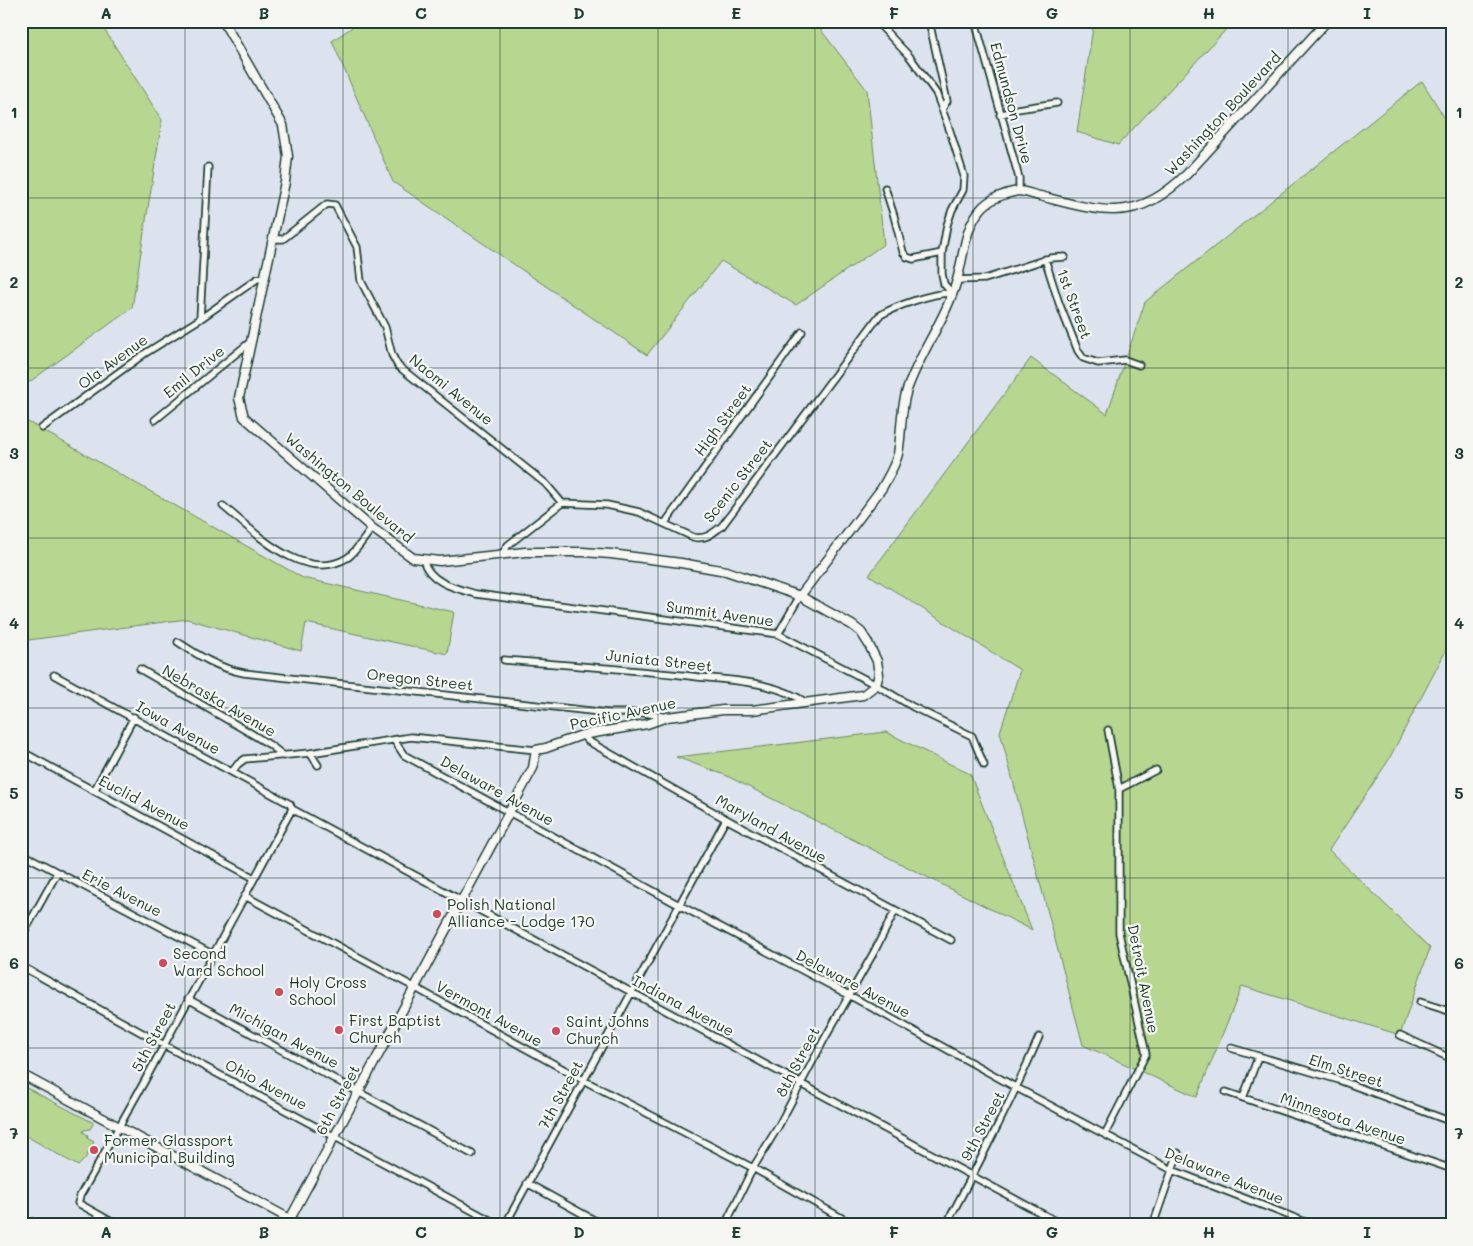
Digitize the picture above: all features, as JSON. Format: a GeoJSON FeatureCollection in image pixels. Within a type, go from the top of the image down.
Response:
{"type":"FeatureCollection","features":[{"type":"Feature","properties":{"kind":"street","name":"Washington Boulevard"},"geometry":{"type":"LineString","coordinates":[[223,21],[283,125],[288,156],[285,182],[249,343],[239,398],[244,417],[372,528],[413,558],[440,561],[525,552],[583,552],[681,563],[726,571],[800,596]]}},
{"type":"Feature","properties":{"kind":"street"},"geometry":{"type":"LineString","coordinates":[[876,21],[910,57],[936,92],[965,180],[963,190],[952,210],[947,225],[942,253],[944,284],[952,293]]}},
{"type":"Feature","properties":{"kind":"street"},"geometry":{"type":"LineString","coordinates":[[929,21],[948,101],[942,109]]}},
{"type":"Feature","properties":{"kind":"street","name":"Edmundson Drive"},"geometry":{"type":"LineString","coordinates":[[975,21],[1019,178],[1019,191]]}},
{"type":"Feature","properties":{"kind":"street","name":"Washington Boulevard"},"geometry":{"type":"LineString","coordinates":[[1019,191],[1077,205],[1114,210],[1142,205],[1169,191],[1327,21]]}},
{"type":"Feature","properties":{"kind":"street"},"geometry":{"type":"LineString","coordinates":[[1000,115],[1017,109],[1057,103]]}},
{"type":"Feature","properties":{"kind":"street"},"geometry":{"type":"LineString","coordinates":[[200,319],[208,167]]}},
{"type":"Feature","properties":{"kind":"street"},"geometry":{"type":"LineString","coordinates":[[885,188],[894,216],[902,252],[907,257],[913,259],[942,253]]}},
{"type":"Feature","properties":{"kind":"street"},"geometry":{"type":"LineString","coordinates":[[778,634],[800,596],[882,488],[893,469],[898,455],[906,392],[952,293],[968,233],[975,216],[991,200],[1019,191]]}},
{"type":"Feature","properties":{"kind":"street","name":"Naomi Avenue"},"geometry":{"type":"LineString","coordinates":[[272,239],[283,239],[327,204],[334,205],[356,247],[361,282],[385,327],[392,355],[398,366],[546,484],[562,503]]}},
{"type":"Feature","properties":{"kind":"street"},"geometry":{"type":"LineString","coordinates":[[957,280],[985,279],[1046,259],[1065,257]]}},
{"type":"Feature","properties":{"kind":"street","name":"1st Street"},"geometry":{"type":"LineString","coordinates":[[1046,259],[1059,303],[1078,351],[1083,358],[1098,363],[1126,360],[1139,365]]}},
{"type":"Feature","properties":{"kind":"street","name":"Ola Avenue"},"geometry":{"type":"LineString","coordinates":[[42,428],[144,354],[200,319],[256,279],[265,277]]}},
{"type":"Feature","properties":{"kind":"street","name":"Scenic Street"},"geometry":{"type":"LineString","coordinates":[[562,503],[607,505],[640,512],[693,537],[710,536],[722,526],[879,316],[888,310],[942,292],[952,293]]}},
{"type":"Feature","properties":{"kind":"street","name":"High Street"},"geometry":{"type":"LineString","coordinates":[[664,523],[802,332]]}},
{"type":"Feature","properties":{"kind":"street","name":"Emil Drive"},"geometry":{"type":"LineString","coordinates":[[155,420],[249,343]]}},
{"type":"Feature","properties":{"kind":"street"},"geometry":{"type":"LineString","coordinates":[[502,554],[508,545],[562,503]]}},
{"type":"Feature","properties":{"kind":"street"},"geometry":{"type":"LineString","coordinates":[[223,506],[275,550],[308,565],[332,564],[349,557],[372,528]]}},
{"type":"Feature","properties":{"kind":"street","name":"Summit Avenue"},"geometry":{"type":"LineString","coordinates":[[422,560],[425,568],[434,577],[452,587],[476,594],[778,634],[876,685],[913,707],[972,736],[984,765]]}},
{"type":"Feature","properties":{"kind":"street"},"geometry":{"type":"LineString","coordinates":[[800,596],[861,632],[877,661],[879,674],[876,685]]}},
{"type":"Feature","properties":{"kind":"street","name":"Oregon Street"},"geometry":{"type":"LineString","coordinates":[[178,642],[210,663],[227,670],[244,673],[608,713],[645,713],[667,716]]}},
{"type":"Feature","properties":{"kind":"street","name":"Juniata Street"},"geometry":{"type":"LineString","coordinates":[[504,660],[640,670],[735,680],[775,688],[796,696],[806,703]]}},
{"type":"Feature","properties":{"kind":"street","name":"Nebraska Avenue"},"geometry":{"type":"LineString","coordinates":[[140,669],[247,731],[284,756]]}},
{"type":"Feature","properties":{"kind":"street","name":"Iowa Avenue"},"geometry":{"type":"LineString","coordinates":[[54,675],[134,717],[291,807]]}},
{"type":"Feature","properties":{"kind":"street","name":"Pacific Avenue"},"geometry":{"type":"LineString","coordinates":[[232,772],[245,759],[310,753],[411,737],[536,750],[582,734],[647,724],[667,716],[806,703],[863,694],[876,685]]}},
{"type":"Feature","properties":{"kind":"street"},"geometry":{"type":"LineString","coordinates":[[94,791],[134,717]]}},
{"type":"Feature","properties":{"kind":"street","name":"Detroit Avenue"},"geometry":{"type":"LineString","coordinates":[[1105,1134],[1146,1054],[1119,933],[1119,789],[1108,730]]}},
{"type":"Feature","properties":{"kind":"street","name":"Maryland Avenue"},"geometry":{"type":"LineString","coordinates":[[582,734],[588,741],[726,819],[951,940]]}},
{"type":"Feature","properties":{"kind":"street","name":"Delaware Avenue"},"geometry":{"type":"LineString","coordinates":[[394,740],[404,755],[849,995],[1017,1088],[1172,1170],[1313,1225]]}},
{"type":"Feature","properties":{"kind":"street","name":"6th Street"},"geometry":{"type":"LineString","coordinates":[[288,1222],[533,768],[536,750]]}},
{"type":"Feature","properties":{"kind":"street","name":"Euclid Avenue"},"geometry":{"type":"LineString","coordinates":[[21,751],[254,878]]}},
{"type":"Feature","properties":{"kind":"street"},"geometry":{"type":"LineString","coordinates":[[310,753],[318,765]]}},
{"type":"Feature","properties":{"kind":"street"},"geometry":{"type":"LineString","coordinates":[[1119,789],[1156,770]]}},
{"type":"Feature","properties":{"kind":"street","name":"5th Street"},"geometry":{"type":"LineString","coordinates":[[117,1225],[78,1203],[80,1196],[164,1045],[291,807]]}},
{"type":"Feature","properties":{"kind":"street","name":"Indiana Avenue"},"geometry":{"type":"LineString","coordinates":[[291,807],[1063,1225]]}},
{"type":"Feature","properties":{"kind":"street","name":"7th Street"},"geometry":{"type":"LineString","coordinates":[[505,1225],[526,1183],[726,819]]}},
{"type":"Feature","properties":{"kind":"street","name":"Erie Avenue"},"geometry":{"type":"LineString","coordinates":[[21,854],[212,954]]}},
{"type":"Feature","properties":{"kind":"street"},"geometry":{"type":"LineString","coordinates":[[21,938],[57,873]]}},
{"type":"Feature","properties":{"kind":"street","name":"Vermont Avenue"},"geometry":{"type":"LineString","coordinates":[[244,896],[583,1080],[754,1168],[854,1225]]}},
{"type":"Feature","properties":{"kind":"street","name":"8th Street"},"geometry":{"type":"LineString","coordinates":[[725,1225],[754,1168],[895,911]]}},
{"type":"Feature","properties":{"kind":"street","name":"Ohio Avenue"},"geometry":{"type":"LineString","coordinates":[[21,966],[499,1225]]}},
{"type":"Feature","properties":{"kind":"street","name":"Michigan Avenue"},"geometry":{"type":"LineString","coordinates":[[188,999],[472,1154]]}},
{"type":"Feature","properties":{"kind":"street"},"geometry":{"type":"LineString","coordinates":[[1420,1002],[1452,1012]]}},
{"type":"Feature","properties":{"kind":"street"},"geometry":{"type":"LineString","coordinates":[[1400,1035],[1452,1059]]}},
{"type":"Feature","properties":{"kind":"street","name":"9th Street"},"geometry":{"type":"LineString","coordinates":[[946,1225],[996,1131],[1039,1037]]}},
{"type":"Feature","properties":{"kind":"street","name":"Elm Street"},"geometry":{"type":"LineString","coordinates":[[1231,1048],[1339,1080],[1452,1122]]}},
{"type":"Feature","properties":{"kind":"street"},"geometry":{"type":"LineString","coordinates":[[1243,1098],[1258,1057]]}},
{"type":"Feature","properties":{"kind":"street"},"geometry":{"type":"LineString","coordinates":[[21,1074],[288,1222],[301,1225]]}},
{"type":"Feature","properties":{"kind":"street","name":"Minnesota Avenue"},"geometry":{"type":"LineString","coordinates":[[1226,1092],[1452,1169]]}},
{"type":"Feature","properties":{"kind":"street"},"geometry":{"type":"LineString","coordinates":[[1153,1225],[1178,1153]]}},
{"type":"Feature","properties":{"kind":"street"},"geometry":{"type":"LineString","coordinates":[[526,1183],[603,1225]]}},
{"type":"Feature","properties":{"kind":"green space"},"geometry":{"type":"Polygon","coordinates":[[[21,21],[99,21],[162,120],[132,308],[21,388],[21,21]]]}},
{"type":"Feature","properties":{"kind":"green space"},"geometry":{"type":"Polygon","coordinates":[[[361,21],[814,21],[867,90],[884,244],[796,305],[721,261],[647,355],[393,182],[332,41],[361,21]]]}},
{"type":"Feature","properties":{"kind":"green space"},"geometry":{"type":"Polygon","coordinates":[[[1094,21],[1234,21],[1118,145],[1077,132],[1094,21]]]}},
{"type":"Feature","properties":{"kind":"green space"},"geometry":{"type":"Polygon","coordinates":[[[1422,81],[1452,130],[1452,639],[1388,761],[1329,850],[1430,948],[1400,1035],[1242,986],[1197,1097],[1083,1045],[1000,732],[1020,670],[869,575],[1031,358],[1107,414],[1145,302],[1422,81]]]}},
{"type":"Feature","properties":{"kind":"green space"},"geometry":{"type":"Polygon","coordinates":[[[21,418],[303,578],[454,612],[447,654],[306,623],[301,651],[187,619],[21,641],[21,418]]]}},
{"type":"Feature","properties":{"kind":"green space"},"geometry":{"type":"Polygon","coordinates":[[[886,732],[970,774],[1032,930],[725,775],[676,757],[886,732]]]}},
{"type":"Feature","properties":{"kind":"green space"},"geometry":{"type":"Polygon","coordinates":[[[21,1085],[94,1123],[90,1129],[83,1132],[88,1135],[87,1138],[94,1142],[85,1159],[78,1166],[21,1133],[21,1085]]]}},
{"type":"Feature","properties":{"kind":"railway"},"geometry":{"type":"LineString","coordinates":[[21,1212],[46,1225]]}},
{"type":"Feature","properties":{"kind":"place","name":"Polish National Alliance - Lodge 170"},"geometry":{"type":"Point","coordinates":[437,914]}},
{"type":"Feature","properties":{"kind":"place","name":"Second Ward School"},"geometry":{"type":"Point","coordinates":[163,963]}},
{"type":"Feature","properties":{"kind":"place","name":"Holy Cross School"},"geometry":{"type":"Point","coordinates":[279,992]}},
{"type":"Feature","properties":{"kind":"place","name":"First Baptist Church"},"geometry":{"type":"Point","coordinates":[339,1030]}},
{"type":"Feature","properties":{"kind":"place","name":"Saint Johns Church"},"geometry":{"type":"Point","coordinates":[556,1031]}},
{"type":"Feature","properties":{"kind":"place","name":"Former Glassport Municipal Building"},"geometry":{"type":"Point","coordinates":[94,1150]}}]}
